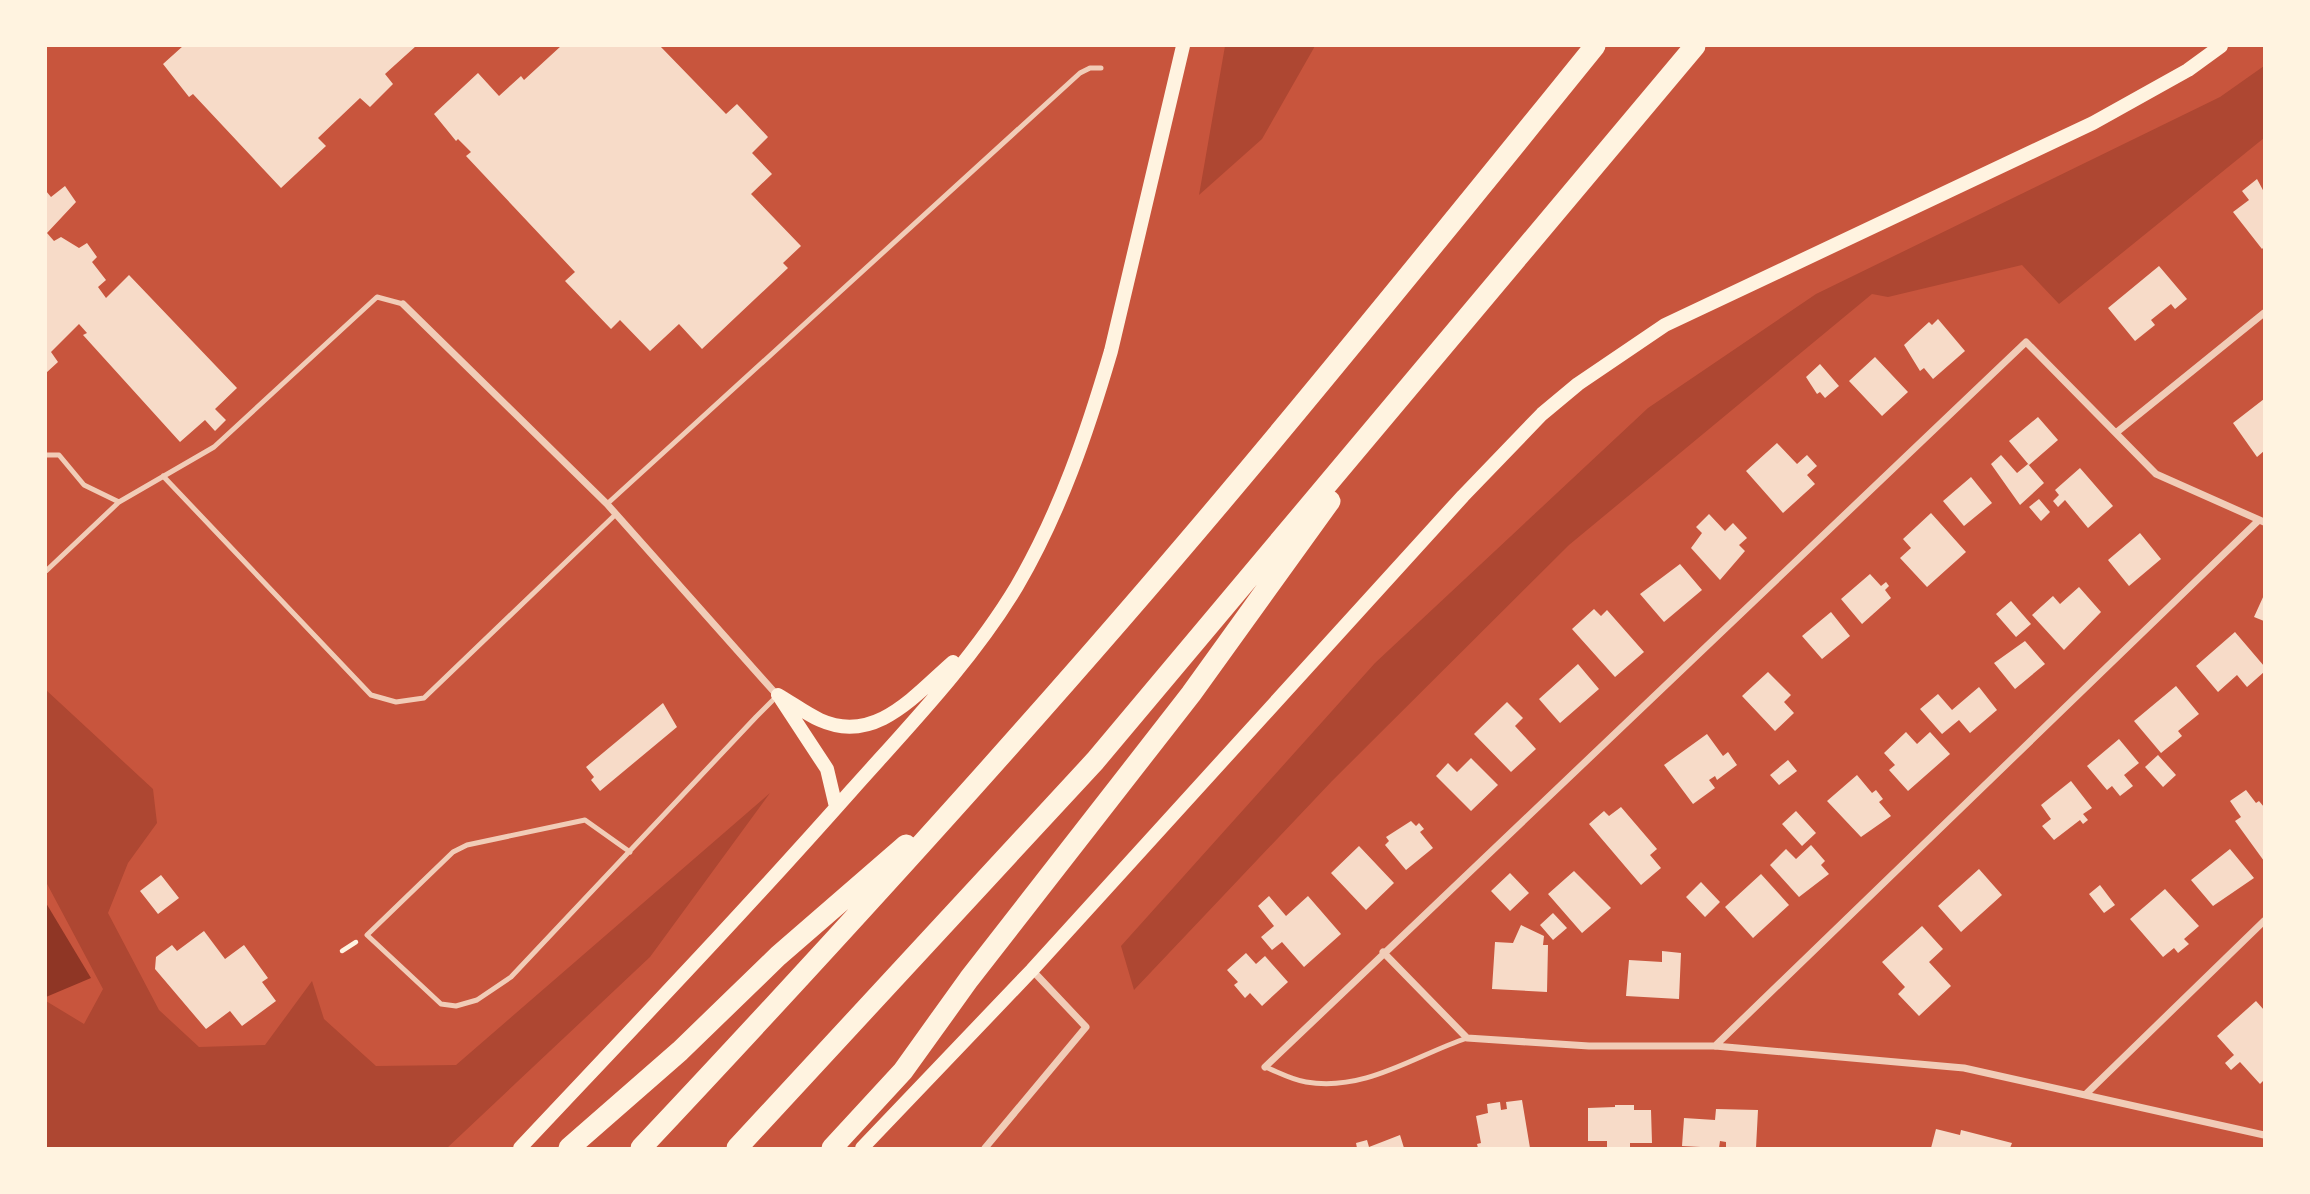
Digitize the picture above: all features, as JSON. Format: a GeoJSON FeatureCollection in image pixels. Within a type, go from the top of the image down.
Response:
{"type":"FeatureCollection","features":[{"type":"Feature","properties":{"kind":"highway"},"geometry":{"type":"LineString","coordinates":[[641,1149],[977,784],[1245,474],[1595,46]]}},
{"type":"Feature","properties":{"kind":"highway"},"geometry":{"type":"LineString","coordinates":[[737,1149],[1095,761],[1695,46]]}},
{"type":"Feature","properties":{"kind":"highway"},"geometry":{"type":"LineString","coordinates":[[832,1149],[903,1071],[969,979],[1191,694],[1429,365]]}},
{"type":"Feature","properties":{"kind":"highway"},"geometry":{"type":"LineString","coordinates":[[569,1149],[680,1051],[778,956],[977,784]]}},
{"type":"Feature","properties":{"kind":"main road"},"geometry":{"type":"LineString","coordinates":[[520,1149],[711,946],[986,634],[1046,532],[1084,439],[1111,351],[1182,46]]}},
{"type":"Feature","properties":{"kind":"main road"},"geometry":{"type":"LineString","coordinates":[[862,1149],[1032,970],[1463,496],[1542,414],[1578,384],[1665,325],[2093,124],[2167,82],[2221,46]]}},
{"type":"Feature","properties":{"kind":"main road"},"geometry":{"type":"LineString","coordinates":[[778,695],[820,720],[850,728],[866,727],[895,712],[986,634]]}},
{"type":"Feature","properties":{"kind":"main road"},"geometry":{"type":"LineString","coordinates":[[778,695],[820,755],[832,786],[836,807]]}},
{"type":"Feature","properties":{"kind":"street"},"geometry":{"type":"LineString","coordinates":[[403,304],[616,513],[778,695]]}},
{"type":"Feature","properties":{"kind":"street"},"geometry":{"type":"LineString","coordinates":[[2117,432],[2264,313]]}},
{"type":"Feature","properties":{"kind":"street"},"geometry":{"type":"LineString","coordinates":[[1265,1067],[2026,342],[2156,474],[2262,521],[1714,1046]]}},
{"type":"Feature","properties":{"kind":"street"},"geometry":{"type":"LineString","coordinates":[[2085,1094],[2264,922]]}},
{"type":"Feature","properties":{"kind":"street"},"geometry":{"type":"LineString","coordinates":[[1383,952],[1467,1038],[1589,1046],[1714,1046],[1964,1068],[2085,1094],[2149,1112],[2264,1135]]}},
{"type":"Feature","properties":{"kind":"street"},"geometry":{"type":"LineString","coordinates":[[985,1149],[1086,1027],[1032,970]]}},
{"type":"Feature","properties":{"kind":"lane"},"geometry":{"type":"LineString","coordinates":[[607,504],[1080,73],[1090,68],[1101,68]]}},
{"type":"Feature","properties":{"kind":"lane"},"geometry":{"type":"LineString","coordinates":[[46,571],[119,502],[214,447],[377,296],[403,304]]}},
{"type":"Feature","properties":{"kind":"lane"},"geometry":{"type":"LineString","coordinates":[[46,456],[59,455],[84,485],[119,502]]}},
{"type":"Feature","properties":{"kind":"lane"},"geometry":{"type":"LineString","coordinates":[[163,476],[371,695],[396,702],[424,698],[616,513]]}},
{"type":"Feature","properties":{"kind":"lane"},"geometry":{"type":"LineString","coordinates":[[630,852],[585,821],[467,845],[453,852],[367,935],[441,1004],[456,1006],[477,1000],[511,977],[630,852],[778,695]]}},
{"type":"Feature","properties":{"kind":"lane"},"geometry":{"type":"LineString","coordinates":[[1265,1067],[1304,1082],[1342,1084],[1383,1075],[1426,1052],[1467,1038]]}},
{"type":"Feature","properties":{"kind":"shaded area"},"geometry":{"type":"Polygon","coordinates":[[[1225,46],[1315,46],[1262,139],[1199,195],[1225,46]]]}},
{"type":"Feature","properties":{"kind":"shaded area"},"geometry":{"type":"Polygon","coordinates":[[[2264,66],[2264,138],[2059,304],[2022,265],[1888,297],[1872,294],[1569,545],[1332,781],[1134,990],[1121,946],[1375,663],[1648,408],[1816,294],[2220,97],[2264,66]]]}},
{"type":"Feature","properties":{"kind":"shaded area"},"geometry":{"type":"Polygon","coordinates":[[[46,690],[153,789],[157,823],[128,863],[108,913],[159,1010],[199,1047],[265,1045],[312,981],[324,1019],[376,1066],[456,1065],[770,793],[650,957],[447,1148],[46,1148],[46,1001],[84,1024],[103,989],[46,882],[46,690]]]}},
{"type":"Feature","properties":{"kind":"shaded area"},"geometry":{"type":"Polygon","coordinates":[[[46,903],[91,978],[46,997],[46,903]]]}},
{"type":"Feature","properties":{"kind":"building"},"geometry":{"type":"Polygon","coordinates":[[[183,46],[416,46],[385,74],[393,84],[370,107],[360,98],[318,138],[326,146],[281,188],[193,94],[189,97],[163,64],[183,46]]]}},
{"type":"Feature","properties":{"kind":"building"},"geometry":{"type":"Polygon","coordinates":[[[561,46],[660,46],[726,114],[737,104],[768,137],[752,153],[772,174],[751,194],[801,246],[783,263],[788,268],[702,349],[679,324],[650,351],[620,320],[611,329],[565,281],[575,272],[466,156],[471,152],[458,139],[456,141],[434,114],[478,73],[499,96],[521,76],[524,80],[561,46]]]}},
{"type":"Feature","properties":{"kind":"building"},"geometry":{"type":"Polygon","coordinates":[[[2257,179],[2264,192],[2262,249],[2233,212],[2249,200],[2242,191],[2257,179]]]}},
{"type":"Feature","properties":{"kind":"building"},"geometry":{"type":"Polygon","coordinates":[[[65,186],[76,202],[47,233],[54,241],[61,237],[79,248],[87,243],[97,257],[92,262],[106,280],[98,287],[106,298],[129,275],[237,388],[215,409],[226,420],[215,431],[205,420],[180,442],[83,335],[87,333],[79,324],[51,352],[58,362],[46,373],[46,191],[51,197],[65,186]]]}},
{"type":"Feature","properties":{"kind":"building"},"geometry":{"type":"Polygon","coordinates":[[[2159,266],[2187,299],[2175,309],[2171,304],[2151,320],[2155,325],[2135,341],[2108,308],[2159,266]]]}},
{"type":"Feature","properties":{"kind":"building"},"geometry":{"type":"Polygon","coordinates":[[[1938,319],[1965,351],[1933,379],[1924,368],[1920,371],[1904,345],[1929,322],[1932,325],[1938,319]]]}},
{"type":"Feature","properties":{"kind":"building"},"geometry":{"type":"Polygon","coordinates":[[[1875,357],[1908,392],[1882,416],[1849,381],[1875,357]]]}},
{"type":"Feature","properties":{"kind":"building"},"geometry":{"type":"Polygon","coordinates":[[[1820,364],[1839,386],[1825,398],[1820,392],[1817,394],[1806,377],[1820,364]]]}},
{"type":"Feature","properties":{"kind":"building"},"geometry":{"type":"Polygon","coordinates":[[[2264,399],[2264,451],[2257,457],[2233,423],[2264,399]]]}},
{"type":"Feature","properties":{"kind":"building"},"geometry":{"type":"Polygon","coordinates":[[[2038,417],[2058,440],[2029,465],[2009,441],[2038,417]]]}},
{"type":"Feature","properties":{"kind":"building"},"geometry":{"type":"Polygon","coordinates":[[[1777,443],[1797,464],[1807,455],[1817,466],[1807,475],[1815,484],[1783,513],[1746,471],[1777,443]]]}},
{"type":"Feature","properties":{"kind":"building"},"geometry":{"type":"Polygon","coordinates":[[[2001,455],[2017,473],[2028,464],[2044,483],[2020,505],[1991,464],[2001,455]]]}},
{"type":"Feature","properties":{"kind":"building"},"geometry":{"type":"Polygon","coordinates":[[[2080,468],[2113,506],[2088,528],[2065,500],[2058,507],[2053,501],[2059,495],[2055,490],[2080,468]]]}},
{"type":"Feature","properties":{"kind":"building"},"geometry":{"type":"Polygon","coordinates":[[[1971,477],[1992,503],[1964,526],[1943,501],[1971,477]]]}},
{"type":"Feature","properties":{"kind":"building"},"geometry":{"type":"Polygon","coordinates":[[[2039,499],[2050,512],[2041,521],[2029,507],[2039,499]]]}},
{"type":"Feature","properties":{"kind":"building"},"geometry":{"type":"Polygon","coordinates":[[[1931,513],[1966,552],[1927,587],[1900,558],[1911,548],[1903,539],[1931,513]]]}},
{"type":"Feature","properties":{"kind":"building"},"geometry":{"type":"Polygon","coordinates":[[[1709,514],[1725,531],[1733,523],[1747,538],[1739,545],[1745,551],[1720,580],[1691,548],[1702,533],[1696,527],[1709,514]]]}},
{"type":"Feature","properties":{"kind":"building"},"geometry":{"type":"Polygon","coordinates":[[[2140,533],[2161,559],[2129,586],[2108,560],[2140,533]]]}},
{"type":"Feature","properties":{"kind":"building"},"geometry":{"type":"Polygon","coordinates":[[[1680,564],[1702,590],[1664,622],[1640,594],[1680,564]]]}},
{"type":"Feature","properties":{"kind":"building"},"geometry":{"type":"Polygon","coordinates":[[[1870,574],[1881,586],[1886,582],[1889,586],[1885,590],[1891,598],[1862,624],[1841,599],[1870,574]]]}},
{"type":"Feature","properties":{"kind":"building"},"geometry":{"type":"Polygon","coordinates":[[[2079,587],[2101,612],[2064,650],[2032,615],[2053,596],[2060,604],[2079,587]]]}},
{"type":"Feature","properties":{"kind":"building"},"geometry":{"type":"Polygon","coordinates":[[[2264,595],[2264,621],[2254,617],[2264,595]]]}},
{"type":"Feature","properties":{"kind":"building"},"geometry":{"type":"Polygon","coordinates":[[[2011,601],[2031,624],[2016,637],[1996,614],[2011,601]]]}},
{"type":"Feature","properties":{"kind":"building"},"geometry":{"type":"Polygon","coordinates":[[[1594,609],[1601,616],[1607,610],[1644,652],[1615,677],[1572,629],[1594,609]]]}},
{"type":"Feature","properties":{"kind":"building"},"geometry":{"type":"Polygon","coordinates":[[[1831,612],[1850,636],[1822,659],[1802,636],[1831,612]]]}},
{"type":"Feature","properties":{"kind":"building"},"geometry":{"type":"Polygon","coordinates":[[[2235,632],[2264,666],[2264,672],[2247,687],[2237,675],[2218,692],[2196,666],[2235,632]]]}},
{"type":"Feature","properties":{"kind":"building"},"geometry":{"type":"Polygon","coordinates":[[[2025,641],[2045,664],[2015,689],[1994,663],[2025,641]]]}},
{"type":"Feature","properties":{"kind":"building"},"geometry":{"type":"Polygon","coordinates":[[[1578,664],[1599,689],[1560,723],[1539,699],[1578,664]]]}},
{"type":"Feature","properties":{"kind":"building"},"geometry":{"type":"Polygon","coordinates":[[[1768,672],[1791,695],[1784,702],[1794,713],[1775,731],[1742,696],[1768,672]]]}},
{"type":"Feature","properties":{"kind":"building"},"geometry":{"type":"Polygon","coordinates":[[[2176,686],[2199,714],[2178,731],[2182,736],[2161,753],[2134,721],[2176,686]]]}},
{"type":"Feature","properties":{"kind":"building"},"geometry":{"type":"Polygon","coordinates":[[[1979,687],[1997,710],[1970,733],[1959,720],[1942,734],[1920,709],[1938,694],[1952,710],[1979,687]]]}},
{"type":"Feature","properties":{"kind":"building"},"geometry":{"type":"Polygon","coordinates":[[[1507,702],[1523,718],[1515,726],[1536,749],[1511,772],[1474,734],[1507,702]]]}},
{"type":"Feature","properties":{"kind":"building"},"geometry":{"type":"Polygon","coordinates":[[[663,703],[677,727],[600,791],[591,780],[594,777],[586,767],[663,703]]]}},
{"type":"Feature","properties":{"kind":"building"},"geometry":{"type":"Polygon","coordinates":[[[1906,732],[1917,744],[1930,732],[1950,754],[1908,791],[1889,770],[1895,765],[1884,753],[1906,732]]]}},
{"type":"Feature","properties":{"kind":"building"},"geometry":{"type":"Polygon","coordinates":[[[1707,734],[1723,756],[1728,752],[1737,765],[1717,780],[1715,776],[1709,780],[1715,788],[1693,804],[1664,765],[1707,734]]]}},
{"type":"Feature","properties":{"kind":"building"},"geometry":{"type":"Polygon","coordinates":[[[2119,739],[2139,763],[2124,775],[2133,786],[2120,796],[2112,786],[2107,790],[2087,766],[2119,739]]]}},
{"type":"Feature","properties":{"kind":"building"},"geometry":{"type":"Polygon","coordinates":[[[2158,755],[2176,775],[2163,787],[2145,767],[2158,755]]]}},
{"type":"Feature","properties":{"kind":"building"},"geometry":{"type":"Polygon","coordinates":[[[1471,758],[1498,785],[1471,811],[1436,776],[1448,763],[1457,772],[1471,758]]]}},
{"type":"Feature","properties":{"kind":"building"},"geometry":{"type":"Polygon","coordinates":[[[1788,760],[1797,771],[1779,785],[1770,775],[1788,760]]]}},
{"type":"Feature","properties":{"kind":"building"},"geometry":{"type":"Polygon","coordinates":[[[1857,775],[1872,793],[1876,790],[1883,799],[1879,802],[1891,816],[1861,837],[1827,801],[1857,775]]]}},
{"type":"Feature","properties":{"kind":"building"},"geometry":{"type":"Polygon","coordinates":[[[2071,781],[2092,808],[2083,814],[2088,820],[2083,824],[2080,820],[2054,840],[2042,826],[2051,819],[2041,805],[2071,781]]]}},
{"type":"Feature","properties":{"kind":"building"},"geometry":{"type":"Polygon","coordinates":[[[2246,790],[2256,803],[2259,801],[2264,807],[2264,861],[2235,821],[2241,817],[2230,801],[2246,790]]]}},
{"type":"Feature","properties":{"kind":"building"},"geometry":{"type":"Polygon","coordinates":[[[1621,807],[1657,849],[1650,855],[1661,868],[1641,885],[1589,824],[1604,811],[1609,816],[1621,807]]]}},
{"type":"Feature","properties":{"kind":"building"},"geometry":{"type":"Polygon","coordinates":[[[1796,811],[1816,833],[1802,846],[1782,824],[1796,811]]]}},
{"type":"Feature","properties":{"kind":"building"},"geometry":{"type":"Polygon","coordinates":[[[1411,821],[1416,826],[1419,823],[1424,829],[1420,832],[1433,848],[1406,870],[1385,845],[1389,841],[1386,837],[1411,821]]]}},
{"type":"Feature","properties":{"kind":"building"},"geometry":{"type":"Polygon","coordinates":[[[1811,845],[1825,861],[1821,865],[1829,874],[1799,897],[1770,865],[1786,849],[1796,859],[1811,845]]]}},
{"type":"Feature","properties":{"kind":"building"},"geometry":{"type":"Polygon","coordinates":[[[1359,846],[1394,883],[1366,910],[1331,873],[1359,846]]]}},
{"type":"Feature","properties":{"kind":"building"},"geometry":{"type":"Polygon","coordinates":[[[2230,849],[2254,878],[2213,906],[2191,880],[2230,849]]]}},
{"type":"Feature","properties":{"kind":"building"},"geometry":{"type":"Polygon","coordinates":[[[1979,869],[2002,895],[1961,932],[1938,906],[1979,869]]]}},
{"type":"Feature","properties":{"kind":"building"},"geometry":{"type":"Polygon","coordinates":[[[1574,871],[1611,908],[1582,933],[1548,894],[1574,871]]]}},
{"type":"Feature","properties":{"kind":"building"},"geometry":{"type":"Polygon","coordinates":[[[1510,873],[1529,893],[1510,911],[1491,891],[1510,873]]]}},
{"type":"Feature","properties":{"kind":"building"},"geometry":{"type":"Polygon","coordinates":[[[1761,874],[1789,905],[1753,938],[1725,907],[1761,874]]]}},
{"type":"Feature","properties":{"kind":"building"},"geometry":{"type":"Polygon","coordinates":[[[161,875],[179,898],[158,914],[140,891],[161,875]]]}},
{"type":"Feature","properties":{"kind":"building"},"geometry":{"type":"Polygon","coordinates":[[[1701,882],[1720,902],[1705,917],[1686,897],[1701,882]]]}},
{"type":"Feature","properties":{"kind":"building"},"geometry":{"type":"Polygon","coordinates":[[[2100,885],[2115,905],[2104,913],[2089,894],[2100,885]]]}},
{"type":"Feature","properties":{"kind":"building"},"geometry":{"type":"Polygon","coordinates":[[[2165,889],[2199,926],[2184,939],[2189,944],[2178,953],[2174,948],[2163,957],[2130,919],[2165,889]]]}},
{"type":"Feature","properties":{"kind":"building"},"geometry":{"type":"Polygon","coordinates":[[[1269,896],[1286,916],[1308,896],[1341,934],[1304,967],[1282,942],[1272,950],[1261,937],[1274,926],[1258,906],[1269,896]]]}},
{"type":"Feature","properties":{"kind":"building"},"geometry":{"type":"Polygon","coordinates":[[[1553,913],[1567,928],[1553,940],[1540,925],[1553,913]]]}},
{"type":"Feature","properties":{"kind":"building"},"geometry":{"type":"Polygon","coordinates":[[[1521,925],[1544,936],[1543,945],[1548,945],[1547,992],[1492,989],[1495,942],[1513,943],[1521,925]]]}},
{"type":"Feature","properties":{"kind":"building"},"geometry":{"type":"Polygon","coordinates":[[[1922,926],[1943,949],[1929,962],[1951,986],[1919,1016],[1898,994],[1905,987],[1882,962],[1922,926]]]}},
{"type":"Feature","properties":{"kind":"building"},"geometry":{"type":"Polygon","coordinates":[[[204,931],[225,959],[244,945],[268,978],[262,982],[276,1001],[242,1026],[230,1011],[206,1029],[155,969],[156,957],[172,945],[177,951],[204,931]]]}},
{"type":"Feature","properties":{"kind":"building"},"geometry":{"type":"Polygon","coordinates":[[[1662,951],[1681,953],[1679,999],[1626,996],[1629,960],[1662,962],[1662,951]]]}},
{"type":"Feature","properties":{"kind":"building"},"geometry":{"type":"Polygon","coordinates":[[[1246,953],[1256,964],[1265,956],[1288,982],[1262,1006],[1250,993],[1245,998],[1234,985],[1238,982],[1227,970],[1246,953]]]}},
{"type":"Feature","properties":{"kind":"building"},"geometry":{"type":"Polygon","coordinates":[[[2256,1001],[2264,1010],[2264,1080],[2260,1084],[2240,1062],[2231,1070],[2225,1063],[2234,1055],[2217,1036],[2256,1001]]]}},
{"type":"Feature","properties":{"kind":"building"},"geometry":{"type":"Polygon","coordinates":[[[1522,1100],[1530,1148],[1478,1148],[1477,1144],[1481,1143],[1476,1116],[1488,1113],[1487,1104],[1500,1102],[1501,1110],[1507,1109],[1506,1102],[1522,1100]]]}},
{"type":"Feature","properties":{"kind":"building"},"geometry":{"type":"Polygon","coordinates":[[[1634,1105],[1634,1110],[1651,1110],[1652,1143],[1630,1143],[1630,1148],[1607,1148],[1607,1141],[1588,1141],[1588,1108],[1634,1105]]]}},
{"type":"Feature","properties":{"kind":"building"},"geometry":{"type":"Polygon","coordinates":[[[1716,1109],[1758,1110],[1756,1148],[1726,1148],[1726,1142],[1720,1141],[1719,1148],[1682,1146],[1684,1118],[1715,1120],[1716,1109]]]}},
{"type":"Feature","properties":{"kind":"building"},"geometry":{"type":"Polygon","coordinates":[[[1936,1129],[1960,1135],[1961,1130],[2012,1143],[2010,1148],[1931,1148],[1936,1129]]]}},
{"type":"Feature","properties":{"kind":"building"},"geometry":{"type":"Polygon","coordinates":[[[1400,1135],[1404,1148],[1357,1148],[1356,1143],[1367,1140],[1369,1147],[1400,1135]]]}}]}
